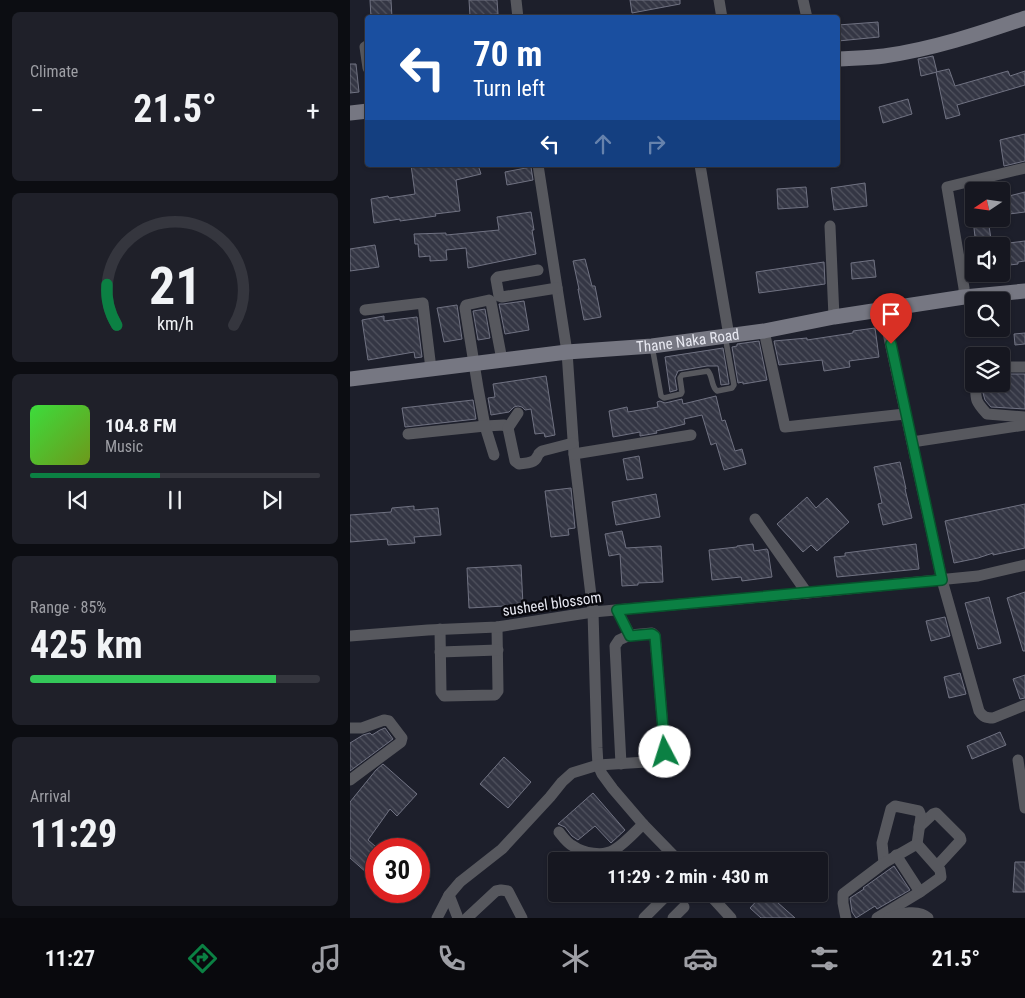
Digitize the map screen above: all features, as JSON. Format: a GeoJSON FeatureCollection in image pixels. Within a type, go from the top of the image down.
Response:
{"type":"FeatureCollection","features":[{"type":"Feature","properties":{"kind":"main road"},"geometry":{"type":"LineString","coordinates":[[840,60],[883,56],[964,39],[1025,18]]}},
{"type":"Feature","properties":{"kind":"main road"},"geometry":{"type":"LineString","coordinates":[[350,113],[365,111]]}},
{"type":"Feature","properties":{"kind":"main road","name":"Thane Naka Road"},"geometry":{"type":"LineString","coordinates":[[350,379],[567,352],[652,346],[764,331],[834,317],[964,297],[1025,291]]}},
{"type":"Feature","properties":{"kind":"street"},"geometry":{"type":"LineString","coordinates":[[516,0],[518,15]]}},
{"type":"Feature","properties":{"kind":"street"},"geometry":{"type":"LineString","coordinates":[[719,0],[722,15]]}},
{"type":"Feature","properties":{"kind":"street"},"geometry":{"type":"LineString","coordinates":[[803,0],[806,15]]}},
{"type":"Feature","properties":{"kind":"street"},"geometry":{"type":"LineString","coordinates":[[538,167],[567,352],[574,449],[593,612],[598,765],[613,789],[670,852]]}},
{"type":"Feature","properties":{"kind":"street"},"geometry":{"type":"LineString","coordinates":[[700,167],[727,336]]}},
{"type":"Feature","properties":{"kind":"street"},"geometry":{"type":"LineString","coordinates":[[964,297],[947,187],[1025,168]]}},
{"type":"Feature","properties":{"kind":"street"},"geometry":{"type":"LineString","coordinates":[[830,226],[834,317]]}},
{"type":"Feature","properties":{"kind":"street"},"geometry":{"type":"LineString","coordinates":[[538,270],[498,277],[496,280],[499,296],[557,288]]}},
{"type":"Feature","properties":{"kind":"street"},"geometry":{"type":"LineString","coordinates":[[494,456],[485,426],[466,305],[489,300],[491,302],[502,360]]}},
{"type":"Feature","properties":{"kind":"street"},"geometry":{"type":"LineString","coordinates":[[365,310],[422,303],[431,369]]}},
{"type":"Feature","properties":{"kind":"street"},"geometry":{"type":"LineString","coordinates":[[883,310],[942,580],[980,712],[983,716],[992,718],[1025,705]]}},
{"type":"Feature","properties":{"kind":"street"},"geometry":{"type":"LineString","coordinates":[[764,331],[785,427],[905,414]]}},
{"type":"Feature","properties":{"kind":"street"},"geometry":{"type":"LineString","coordinates":[[1010,367],[1025,367]]}},
{"type":"Feature","properties":{"kind":"street"},"geometry":{"type":"LineString","coordinates":[[975,392],[977,404],[987,414],[1025,417]]}},
{"type":"Feature","properties":{"kind":"street"},"geometry":{"type":"LineString","coordinates":[[518,413],[508,428],[515,461],[519,464],[533,462],[542,451],[690,435]]}},
{"type":"Feature","properties":{"kind":"street"},"geometry":{"type":"LineString","coordinates":[[1004,415],[1005,428]]}},
{"type":"Feature","properties":{"kind":"street"},"geometry":{"type":"LineString","coordinates":[[408,434],[485,426],[504,425],[508,428]]}},
{"type":"Feature","properties":{"kind":"street"},"geometry":{"type":"LineString","coordinates":[[912,442],[1025,425]]}},
{"type":"Feature","properties":{"kind":"street"},"geometry":{"type":"LineString","coordinates":[[755,519],[807,593]]}},
{"type":"Feature","properties":{"kind":"street","name":"susheel blossom"},"geometry":{"type":"LineString","coordinates":[[350,636],[497,627],[593,612],[942,580],[1024,569]]}},
{"type":"Feature","properties":{"kind":"street"},"geometry":{"type":"LineString","coordinates":[[617,610],[630,636]]}},
{"type":"Feature","properties":{"kind":"street"},"geometry":{"type":"LineString","coordinates":[[440,629],[441,692],[444,696],[495,695],[498,691],[497,627]]}},
{"type":"Feature","properties":{"kind":"street"},"geometry":{"type":"LineString","coordinates":[[437,918],[449,895],[460,882],[502,849],[572,773],[598,765],[621,764],[646,762],[665,752],[655,636],[652,634],[630,636],[619,640],[615,646],[621,764]]}},
{"type":"Feature","properties":{"kind":"street"},"geometry":{"type":"LineString","coordinates":[[440,652],[498,650]]}},
{"type":"Feature","properties":{"kind":"street"},"geometry":{"type":"LineString","coordinates":[[350,728],[362,728],[384,720],[389,721],[402,738],[401,742],[350,780]]}},
{"type":"Feature","properties":{"kind":"street"},"geometry":{"type":"LineString","coordinates":[[1018,760],[1025,808]]}},
{"type":"Feature","properties":{"kind":"street"},"geometry":{"type":"LineString","coordinates":[[878,918],[941,877],[940,870],[917,844],[921,816],[919,812],[895,806],[891,809],[882,843],[884,863]]}},
{"type":"Feature","properties":{"kind":"street"},"geometry":{"type":"LineString","coordinates":[[919,827],[932,814],[936,813],[960,837],[961,840],[937,866]]}},
{"type":"Feature","properties":{"kind":"street"},"geometry":{"type":"LineString","coordinates":[[559,832],[575,848],[596,854],[604,854],[613,851],[643,824]]}},
{"type":"Feature","properties":{"kind":"street"},"geometry":{"type":"LineString","coordinates":[[846,918],[843,894],[884,863],[917,844]]}},
{"type":"Feature","properties":{"kind":"street"},"geometry":{"type":"LineString","coordinates":[[896,855],[920,892]]}},
{"type":"Feature","properties":{"kind":"street"},"geometry":{"type":"LineString","coordinates":[[467,918],[496,891],[501,890],[508,891],[522,918]]}},
{"type":"Feature","properties":{"kind":"street"},"geometry":{"type":"LineString","coordinates":[[449,895],[458,918]]}},
{"type":"Feature","properties":{"kind":"street"},"geometry":{"type":"LineString","coordinates":[[644,918],[660,902]]}},
{"type":"Feature","properties":{"kind":"street"},"geometry":{"type":"LineString","coordinates":[[716,902],[731,918]]}},
{"type":"Feature","properties":{"kind":"street"},"geometry":{"type":"LineString","coordinates":[[672,918],[684,907]]}},
{"type":"Feature","properties":{"kind":"street"},"geometry":{"type":"LineString","coordinates":[[889,918],[899,913],[906,913],[922,914],[928,918]]}},
{"type":"Feature","properties":{"kind":"lane"},"geometry":{"type":"LineString","coordinates":[[652,346],[661,396],[664,398],[682,392],[680,378],[682,375],[708,371],[714,390],[717,391],[732,388],[734,385],[727,336]]}},
{"type":"Feature","properties":{"kind":"building"},"geometry":{"type":"Polygon","coordinates":[[[370,0],[391,0],[392,15],[371,15],[370,0]]]}},
{"type":"Feature","properties":{"kind":"building"},"geometry":{"type":"Polygon","coordinates":[[[469,0],[497,0],[498,14],[470,15],[469,0]]]}},
{"type":"Feature","properties":{"kind":"building"},"geometry":{"type":"Polygon","coordinates":[[[630,0],[680,0],[680,4],[632,13],[630,0]]]}},
{"type":"Feature","properties":{"kind":"building"},"geometry":{"type":"Polygon","coordinates":[[[878,22],[879,37],[840,41],[840,25],[878,22]]]}},
{"type":"Feature","properties":{"kind":"building"},"geometry":{"type":"Polygon","coordinates":[[[933,56],[937,72],[921,76],[918,59],[933,56]]]}},
{"type":"Feature","properties":{"kind":"building"},"geometry":{"type":"Polygon","coordinates":[[[350,64],[356,64],[359,92],[350,93],[350,64]]]}},
{"type":"Feature","properties":{"kind":"building"},"geometry":{"type":"Polygon","coordinates":[[[949,69],[955,86],[1008,71],[1010,76],[1025,71],[1025,85],[957,105],[960,115],[946,119],[936,72],[949,69]]]}},
{"type":"Feature","properties":{"kind":"building"},"geometry":{"type":"Polygon","coordinates":[[[908,99],[912,114],[883,123],[879,107],[908,99]]]}},
{"type":"Feature","properties":{"kind":"building"},"geometry":{"type":"Polygon","coordinates":[[[1025,134],[1025,161],[1004,166],[1000,140],[1025,134]]]}},
{"type":"Feature","properties":{"kind":"building"},"geometry":{"type":"Polygon","coordinates":[[[411,167],[479,167],[481,174],[456,180],[460,211],[435,214],[436,216],[374,223],[371,199],[415,194],[411,167]]]}},
{"type":"Feature","properties":{"kind":"building"},"geometry":{"type":"Polygon","coordinates":[[[531,167],[533,180],[507,185],[505,172],[531,167]]]}},
{"type":"Feature","properties":{"kind":"building"},"geometry":{"type":"Polygon","coordinates":[[[865,183],[867,206],[834,210],[831,188],[865,183]]]}},
{"type":"Feature","properties":{"kind":"building"},"geometry":{"type":"Polygon","coordinates":[[[806,187],[808,207],[778,209],[777,189],[806,187]]]}},
{"type":"Feature","properties":{"kind":"building"},"geometry":{"type":"Polygon","coordinates":[[[1025,192],[1025,212],[1010,214],[1010,196],[1025,192]]]}},
{"type":"Feature","properties":{"kind":"building"},"geometry":{"type":"Polygon","coordinates":[[[531,212],[536,254],[468,268],[466,248],[446,250],[447,260],[430,261],[430,256],[419,257],[418,244],[415,244],[414,234],[446,233],[446,235],[499,230],[497,217],[531,212]]]}},
{"type":"Feature","properties":{"kind":"building"},"geometry":{"type":"Polygon","coordinates":[[[974,228],[989,228],[991,237],[975,237],[974,228]]]}},
{"type":"Feature","properties":{"kind":"building"},"geometry":{"type":"Polygon","coordinates":[[[1025,241],[1025,261],[1010,265],[1010,243],[1025,241]]]}},
{"type":"Feature","properties":{"kind":"building"},"geometry":{"type":"Polygon","coordinates":[[[375,245],[379,267],[350,271],[350,249],[375,245]]]}},
{"type":"Feature","properties":{"kind":"building"},"geometry":{"type":"Polygon","coordinates":[[[585,259],[592,286],[595,286],[601,317],[584,320],[573,261],[585,259]]]}},
{"type":"Feature","properties":{"kind":"building"},"geometry":{"type":"Polygon","coordinates":[[[874,260],[876,277],[852,279],[851,263],[874,260]]]}},
{"type":"Feature","properties":{"kind":"building"},"geometry":{"type":"Polygon","coordinates":[[[824,262],[825,284],[759,293],[756,272],[824,262]]]}},
{"type":"Feature","properties":{"kind":"building"},"geometry":{"type":"Polygon","coordinates":[[[524,301],[529,330],[505,334],[499,304],[524,301]]]}},
{"type":"Feature","properties":{"kind":"building"},"geometry":{"type":"Polygon","coordinates":[[[457,305],[462,339],[444,342],[437,308],[457,305]]]}},
{"type":"Feature","properties":{"kind":"building"},"geometry":{"type":"Polygon","coordinates":[[[485,309],[490,338],[478,340],[473,311],[485,309]]]}},
{"type":"Feature","properties":{"kind":"building"},"geometry":{"type":"Polygon","coordinates":[[[384,316],[384,321],[417,317],[422,357],[415,358],[414,352],[368,360],[362,320],[384,316]]]}},
{"type":"Feature","properties":{"kind":"building"},"geometry":{"type":"Polygon","coordinates":[[[875,328],[879,357],[849,361],[850,367],[824,371],[822,360],[779,365],[774,341],[807,338],[807,340],[875,328]]]}},
{"type":"Feature","properties":{"kind":"building"},"geometry":{"type":"Polygon","coordinates":[[[1025,333],[1025,344],[1015,345],[1014,334],[1025,333]]]}},
{"type":"Feature","properties":{"kind":"building"},"geometry":{"type":"Polygon","coordinates":[[[759,341],[767,380],[743,384],[743,382],[738,383],[732,347],[737,346],[737,344],[759,341]]]}},
{"type":"Feature","properties":{"kind":"building"},"geometry":{"type":"Polygon","coordinates":[[[723,348],[729,384],[721,385],[718,366],[707,366],[678,371],[675,378],[677,390],[670,392],[665,357],[723,348]]]}},
{"type":"Feature","properties":{"kind":"building"},"geometry":{"type":"Polygon","coordinates":[[[1010,374],[1025,374],[1025,409],[991,407],[985,400],[983,393],[1010,392],[1010,374]]]}},
{"type":"Feature","properties":{"kind":"building"},"geometry":{"type":"Polygon","coordinates":[[[546,376],[555,435],[545,437],[544,433],[535,434],[531,409],[525,410],[518,406],[509,412],[491,415],[488,398],[495,397],[493,384],[546,376]]]}},
{"type":"Feature","properties":{"kind":"building"},"geometry":{"type":"Polygon","coordinates":[[[716,396],[722,421],[725,420],[735,451],[742,449],[746,464],[724,470],[716,443],[711,445],[702,415],[684,419],[685,424],[656,431],[657,433],[640,436],[640,432],[613,437],[609,411],[627,407],[628,412],[658,407],[657,402],[660,401],[665,403],[682,399],[683,404],[716,396]]]}},
{"type":"Feature","properties":{"kind":"building"},"geometry":{"type":"Polygon","coordinates":[[[473,400],[476,419],[405,427],[402,408],[473,400]]]}},
{"type":"Feature","properties":{"kind":"building"},"geometry":{"type":"Polygon","coordinates":[[[639,456],[643,478],[627,480],[623,459],[639,456]]]}},
{"type":"Feature","properties":{"kind":"building"},"geometry":{"type":"Polygon","coordinates":[[[900,462],[912,518],[883,525],[878,504],[882,503],[874,467],[900,462]]]}},
{"type":"Feature","properties":{"kind":"building"},"geometry":{"type":"Polygon","coordinates":[[[571,488],[575,528],[568,529],[569,535],[551,537],[545,491],[571,488]]]}},
{"type":"Feature","properties":{"kind":"building"},"geometry":{"type":"Polygon","coordinates":[[[656,494],[660,517],[616,525],[612,502],[656,494]]]}},
{"type":"Feature","properties":{"kind":"building"},"geometry":{"type":"Polygon","coordinates":[[[807,497],[816,508],[827,498],[849,522],[817,551],[811,545],[803,552],[777,524],[807,497]]]}},
{"type":"Feature","properties":{"kind":"building"},"geometry":{"type":"Polygon","coordinates":[[[1025,504],[1025,548],[993,555],[993,553],[954,563],[945,521],[1025,504]]]}},
{"type":"Feature","properties":{"kind":"building"},"geometry":{"type":"Polygon","coordinates":[[[414,506],[414,510],[438,508],[441,535],[414,537],[415,543],[388,545],[387,539],[350,542],[350,515],[391,512],[392,508],[414,506]]]}},
{"type":"Feature","properties":{"kind":"building"},"geometry":{"type":"Polygon","coordinates":[[[622,531],[626,548],[661,546],[663,582],[622,586],[620,554],[609,556],[605,534],[622,531]]]}},
{"type":"Feature","properties":{"kind":"building"},"geometry":{"type":"Polygon","coordinates":[[[753,544],[754,551],[767,549],[772,577],[742,581],[741,577],[712,580],[709,550],[753,544]]]}},
{"type":"Feature","properties":{"kind":"building"},"geometry":{"type":"Polygon","coordinates":[[[916,544],[919,569],[837,577],[834,557],[845,556],[845,553],[916,544]]]}},
{"type":"Feature","properties":{"kind":"building"},"geometry":{"type":"Polygon","coordinates":[[[521,565],[523,605],[469,608],[467,568],[521,565]]]}},
{"type":"Feature","properties":{"kind":"building"},"geometry":{"type":"Polygon","coordinates":[[[1025,592],[1025,651],[1023,651],[1007,598],[1025,592]]]}},
{"type":"Feature","properties":{"kind":"building"},"geometry":{"type":"Polygon","coordinates":[[[989,597],[1001,643],[978,649],[965,603],[989,597]]]}},
{"type":"Feature","properties":{"kind":"building"},"geometry":{"type":"Polygon","coordinates":[[[945,617],[950,636],[931,641],[926,621],[945,617]]]}},
{"type":"Feature","properties":{"kind":"building"},"geometry":{"type":"Polygon","coordinates":[[[960,673],[966,694],[949,698],[944,677],[960,673]]]}},
{"type":"Feature","properties":{"kind":"building"},"geometry":{"type":"Polygon","coordinates":[[[1025,675],[1025,698],[1020,699],[1013,679],[1025,675]]]}},
{"type":"Feature","properties":{"kind":"building"},"geometry":{"type":"Polygon","coordinates":[[[385,728],[393,739],[350,771],[350,743],[363,735],[370,733],[372,735],[385,728]]]}},
{"type":"Feature","properties":{"kind":"building"},"geometry":{"type":"Polygon","coordinates":[[[1000,732],[1006,745],[972,759],[967,746],[1000,732]]]}},
{"type":"Feature","properties":{"kind":"building"},"geometry":{"type":"Polygon","coordinates":[[[504,757],[531,782],[508,808],[480,784],[504,757]]]}},
{"type":"Feature","properties":{"kind":"building"},"geometry":{"type":"Polygon","coordinates":[[[383,764],[417,794],[397,816],[390,809],[369,838],[365,838],[365,871],[350,858],[350,802],[383,764]]]}},
{"type":"Feature","properties":{"kind":"building"},"geometry":{"type":"Polygon","coordinates":[[[593,793],[625,830],[611,843],[595,826],[578,840],[565,827],[558,824],[593,793]]]}},
{"type":"Feature","properties":{"kind":"building"},"geometry":{"type":"Polygon","coordinates":[[[1015,862],[1025,862],[1025,892],[1013,892],[1015,862]]]}},
{"type":"Feature","properties":{"kind":"building"},"geometry":{"type":"Polygon","coordinates":[[[894,866],[910,890],[877,909],[875,906],[856,918],[852,912],[850,898],[894,866]]]}},
{"type":"Feature","properties":{"kind":"building"},"geometry":{"type":"Polygon","coordinates":[[[756,902],[777,902],[795,918],[761,918],[750,908],[756,902]]]}},
{"type":"Feature","properties":{"kind":"route"},"geometry":{"type":"LineString","coordinates":[[665,752],[655,636],[652,634],[630,636],[617,610],[942,580],[891,344]]}}]}
